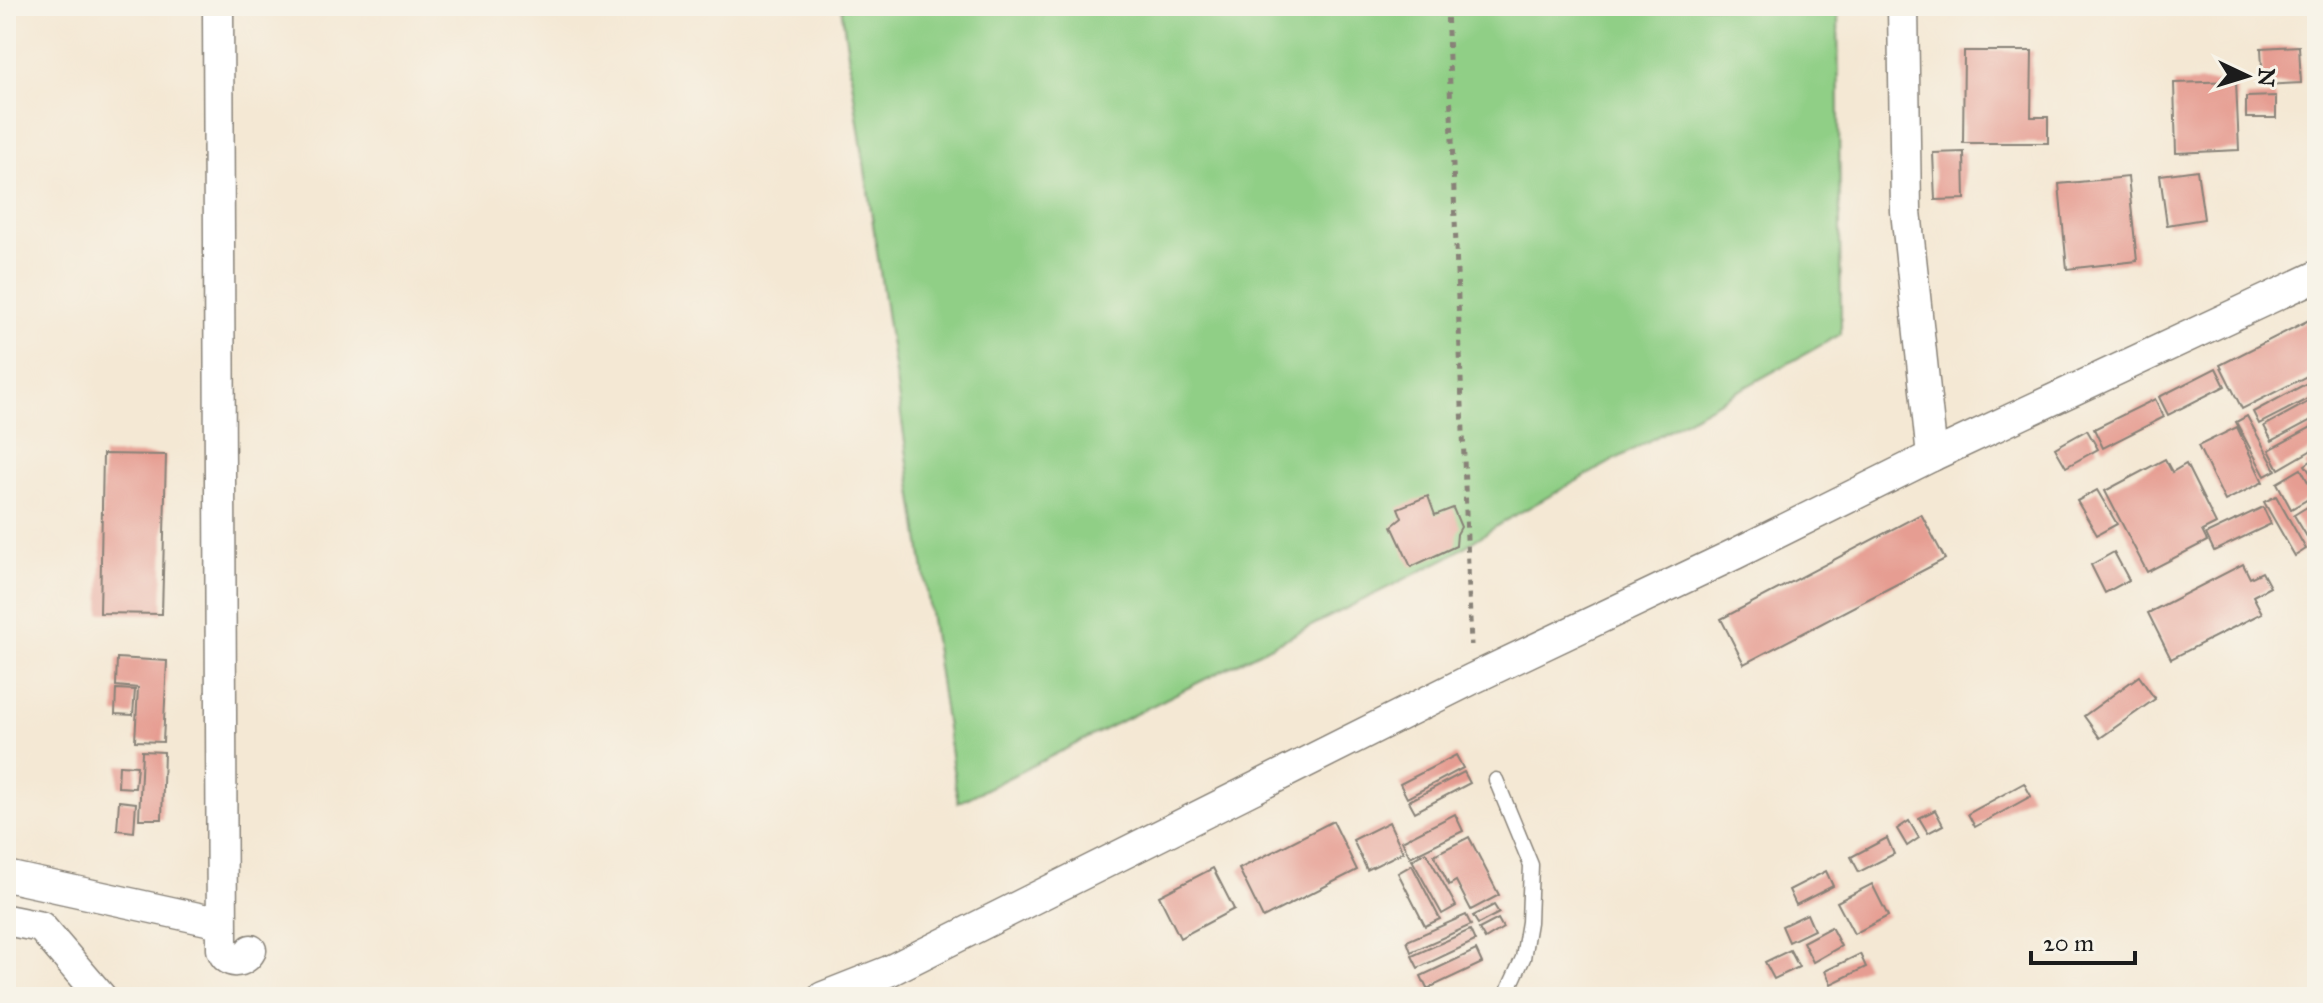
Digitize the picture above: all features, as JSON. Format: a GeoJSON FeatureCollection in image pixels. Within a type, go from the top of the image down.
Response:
{"type":"FeatureCollection","features":[{"type":"Feature","properties":{"kind":"street"},"geometry":{"type":"LineString","coordinates":[[218,6],[221,923],[222,949],[228,959],[240,962],[247,958],[251,950]]}},
{"type":"Feature","properties":{"kind":"street"},"geometry":{"type":"LineString","coordinates":[[1903,6],[1906,211],[1932,456]]}},
{"type":"Feature","properties":{"kind":"street"},"geometry":{"type":"LineString","coordinates":[[823,997],[889,971],[1472,679],[1932,456],[2317,276]]}},
{"type":"Feature","properties":{"kind":"street"},"geometry":{"type":"LineString","coordinates":[[6,876],[221,923]]}},
{"type":"Feature","properties":{"kind":"street"},"geometry":{"type":"LineString","coordinates":[[6,920],[41,927],[101,997]]}},
{"type":"Feature","properties":{"kind":"lane"},"geometry":{"type":"LineString","coordinates":[[1496,780],[1531,865],[1529,922],[1523,958],[1505,997]]}},
{"type":"Feature","properties":{"kind":"path"},"geometry":{"type":"LineString","coordinates":[[1447,6],[1472,679]]}},
{"type":"Feature","properties":{"kind":"green space"},"geometry":{"type":"Polygon","coordinates":[[[841,6],[1838,6],[1841,334],[1503,522],[1449,557],[958,803],[841,6]]]}},
{"type":"Feature","properties":{"kind":"building"},"geometry":{"type":"Polygon","coordinates":[[[2299,46],[2301,83],[2263,85],[2261,48],[2299,46]]]}},
{"type":"Feature","properties":{"kind":"building"},"geometry":{"type":"Polygon","coordinates":[[[1964,51],[2032,51],[2031,117],[2048,117],[2048,143],[1963,143],[1964,51]]]}},
{"type":"Feature","properties":{"kind":"building"},"geometry":{"type":"Polygon","coordinates":[[[2236,81],[2239,150],[2176,153],[2174,83],[2236,81]]]}},
{"type":"Feature","properties":{"kind":"building"},"geometry":{"type":"Polygon","coordinates":[[[2276,96],[2276,118],[2246,118],[2246,97],[2276,96]]]}},
{"type":"Feature","properties":{"kind":"building"},"geometry":{"type":"Polygon","coordinates":[[[1964,152],[1965,199],[1935,200],[1933,153],[1964,152]]]}},
{"type":"Feature","properties":{"kind":"building"},"geometry":{"type":"Polygon","coordinates":[[[2197,170],[2204,219],[2167,225],[2160,175],[2197,170]]]}},
{"type":"Feature","properties":{"kind":"building"},"geometry":{"type":"Polygon","coordinates":[[[2128,177],[2137,261],[2067,269],[2059,184],[2128,177]]]}},
{"type":"Feature","properties":{"kind":"building"},"geometry":{"type":"Polygon","coordinates":[[[2317,316],[2317,371],[2242,409],[2220,365],[2317,316]]]}},
{"type":"Feature","properties":{"kind":"building"},"geometry":{"type":"Polygon","coordinates":[[[2216,368],[2225,386],[2168,415],[2159,397],[2216,368]]]}},
{"type":"Feature","properties":{"kind":"building"},"geometry":{"type":"Polygon","coordinates":[[[2311,381],[2317,394],[2259,424],[2253,412],[2311,381]]]}},
{"type":"Feature","properties":{"kind":"building"},"geometry":{"type":"Polygon","coordinates":[[[2317,397],[2317,417],[2272,441],[2264,426],[2317,397]]]}},
{"type":"Feature","properties":{"kind":"building"},"geometry":{"type":"Polygon","coordinates":[[[2155,399],[2164,417],[2103,448],[2094,429],[2155,399]]]}},
{"type":"Feature","properties":{"kind":"building"},"geometry":{"type":"Polygon","coordinates":[[[2247,416],[2276,470],[2265,476],[2236,422],[2247,416]]]}},
{"type":"Feature","properties":{"kind":"building"},"geometry":{"type":"Polygon","coordinates":[[[2317,424],[2317,447],[2279,469],[2269,450],[2317,424]]]}},
{"type":"Feature","properties":{"kind":"building"},"geometry":{"type":"Polygon","coordinates":[[[2237,427],[2263,482],[2225,501],[2198,446],[2237,427]]]}},
{"type":"Feature","properties":{"kind":"building"},"geometry":{"type":"Polygon","coordinates":[[[2087,430],[2098,449],[2066,467],[2055,448],[2087,430]]]}},
{"type":"Feature","properties":{"kind":"building"},"geometry":{"type":"Polygon","coordinates":[[[103,454],[166,455],[162,614],[100,613],[103,454]]]}},
{"type":"Feature","properties":{"kind":"building"},"geometry":{"type":"Polygon","coordinates":[[[2317,457],[2317,483],[2305,465],[2317,457]]]}},
{"type":"Feature","properties":{"kind":"building"},"geometry":{"type":"Polygon","coordinates":[[[2165,459],[2172,472],[2186,464],[2216,524],[2202,531],[2207,541],[2147,572],[2105,491],[2165,459]]]}},
{"type":"Feature","properties":{"kind":"building"},"geometry":{"type":"Polygon","coordinates":[[[2301,469],[2315,495],[2291,509],[2277,483],[2301,469]]]}},
{"type":"Feature","properties":{"kind":"building"},"geometry":{"type":"Polygon","coordinates":[[[2097,490],[2117,524],[2097,535],[2077,501],[2097,490]]]}},
{"type":"Feature","properties":{"kind":"building"},"geometry":{"type":"Polygon","coordinates":[[[1428,496],[1435,515],[1453,508],[1461,527],[1456,546],[1411,567],[1392,526],[1402,518],[1398,508],[1428,496]]]}},
{"type":"Feature","properties":{"kind":"building"},"geometry":{"type":"Polygon","coordinates":[[[2276,496],[2306,549],[2295,556],[2264,502],[2276,496]]]}},
{"type":"Feature","properties":{"kind":"building"},"geometry":{"type":"Polygon","coordinates":[[[2317,501],[2317,535],[2309,540],[2294,515],[2317,501]]]}},
{"type":"Feature","properties":{"kind":"building"},"geometry":{"type":"Polygon","coordinates":[[[2263,507],[2271,524],[2214,551],[2206,534],[2263,507]]]}},
{"type":"Feature","properties":{"kind":"building"},"geometry":{"type":"Polygon","coordinates":[[[1921,514],[1945,559],[1744,664],[1721,619],[1921,514]]]}},
{"type":"Feature","properties":{"kind":"building"},"geometry":{"type":"Polygon","coordinates":[[[2114,552],[2129,580],[2105,593],[2091,565],[2114,552]]]}},
{"type":"Feature","properties":{"kind":"building"},"geometry":{"type":"Polygon","coordinates":[[[2243,564],[2250,578],[2262,572],[2270,587],[2253,596],[2262,613],[2171,659],[2148,613],[2243,564]]]}},
{"type":"Feature","properties":{"kind":"building"},"geometry":{"type":"Polygon","coordinates":[[[117,658],[167,661],[163,742],[135,741],[138,688],[116,686],[117,658]]]}},
{"type":"Feature","properties":{"kind":"building"},"geometry":{"type":"Polygon","coordinates":[[[2139,676],[2155,699],[2100,738],[2084,716],[2139,676]]]}},
{"type":"Feature","properties":{"kind":"building"},"geometry":{"type":"Polygon","coordinates":[[[116,689],[135,690],[133,715],[115,714],[116,689]]]}},
{"type":"Feature","properties":{"kind":"building"},"geometry":{"type":"Polygon","coordinates":[[[142,751],[164,752],[162,819],[139,819],[142,751]]]}},
{"type":"Feature","properties":{"kind":"building"},"geometry":{"type":"Polygon","coordinates":[[[1456,755],[1463,768],[1407,798],[1400,784],[1456,755]]]}},
{"type":"Feature","properties":{"kind":"building"},"geometry":{"type":"Polygon","coordinates":[[[119,765],[137,766],[135,788],[118,787],[119,765]]]}},
{"type":"Feature","properties":{"kind":"building"},"geometry":{"type":"Polygon","coordinates":[[[1464,772],[1470,783],[1415,812],[1409,801],[1464,772]]]}},
{"type":"Feature","properties":{"kind":"building"},"geometry":{"type":"Polygon","coordinates":[[[2024,783],[2031,796],[1975,827],[1968,814],[2024,783]]]}},
{"type":"Feature","properties":{"kind":"building"},"geometry":{"type":"Polygon","coordinates":[[[119,801],[136,803],[134,832],[117,830],[119,801]]]}},
{"type":"Feature","properties":{"kind":"building"},"geometry":{"type":"Polygon","coordinates":[[[1935,810],[1943,825],[1928,833],[1919,818],[1935,810]]]}},
{"type":"Feature","properties":{"kind":"building"},"geometry":{"type":"Polygon","coordinates":[[[1455,814],[1463,831],[1410,857],[1402,841],[1455,814]]]}},
{"type":"Feature","properties":{"kind":"building"},"geometry":{"type":"Polygon","coordinates":[[[1333,821],[1357,870],[1263,918],[1239,869],[1333,821]]]}},
{"type":"Feature","properties":{"kind":"building"},"geometry":{"type":"Polygon","coordinates":[[[1909,821],[1919,838],[1907,846],[1897,829],[1909,821]]]}},
{"type":"Feature","properties":{"kind":"building"},"geometry":{"type":"Polygon","coordinates":[[[1389,822],[1403,852],[1367,870],[1353,840],[1389,822]]]}},
{"type":"Feature","properties":{"kind":"building"},"geometry":{"type":"Polygon","coordinates":[[[1469,837],[1499,895],[1471,910],[1456,881],[1449,885],[1434,855],[1469,837]]]}},
{"type":"Feature","properties":{"kind":"building"},"geometry":{"type":"Polygon","coordinates":[[[1887,838],[1894,854],[1859,872],[1851,857],[1887,838]]]}},
{"type":"Feature","properties":{"kind":"building"},"geometry":{"type":"Polygon","coordinates":[[[1426,852],[1456,906],[1442,914],[1412,860],[1426,852]]]}},
{"type":"Feature","properties":{"kind":"building"},"geometry":{"type":"Polygon","coordinates":[[[1412,865],[1440,919],[1425,926],[1398,873],[1412,865]]]}},
{"type":"Feature","properties":{"kind":"building"},"geometry":{"type":"Polygon","coordinates":[[[1213,868],[1234,909],[1180,938],[1159,896],[1213,868]]]}},
{"type":"Feature","properties":{"kind":"building"},"geometry":{"type":"Polygon","coordinates":[[[1826,871],[1833,886],[1796,905],[1789,890],[1826,871]]]}},
{"type":"Feature","properties":{"kind":"building"},"geometry":{"type":"Polygon","coordinates":[[[1872,884],[1888,916],[1854,934],[1837,902],[1872,884]]]}},
{"type":"Feature","properties":{"kind":"building"},"geometry":{"type":"Polygon","coordinates":[[[1494,905],[1499,913],[1478,924],[1473,916],[1494,905]]]}},
{"type":"Feature","properties":{"kind":"building"},"geometry":{"type":"Polygon","coordinates":[[[1807,914],[1814,930],[1789,942],[1782,926],[1807,914]]]}},
{"type":"Feature","properties":{"kind":"building"},"geometry":{"type":"Polygon","coordinates":[[[1466,915],[1471,925],[1411,952],[1407,941],[1466,915]]]}},
{"type":"Feature","properties":{"kind":"building"},"geometry":{"type":"Polygon","coordinates":[[[1498,919],[1503,928],[1485,939],[1479,929],[1498,919]]]}},
{"type":"Feature","properties":{"kind":"building"},"geometry":{"type":"Polygon","coordinates":[[[1831,927],[1841,946],[1813,962],[1803,942],[1831,927]]]}},
{"type":"Feature","properties":{"kind":"building"},"geometry":{"type":"Polygon","coordinates":[[[1470,930],[1475,941],[1418,968],[1412,956],[1470,930]]]}},
{"type":"Feature","properties":{"kind":"building"},"geometry":{"type":"Polygon","coordinates":[[[1476,950],[1482,963],[1427,989],[1421,976],[1476,950]]]}},
{"type":"Feature","properties":{"kind":"building"},"geometry":{"type":"Polygon","coordinates":[[[1790,950],[1799,967],[1774,979],[1765,962],[1790,950]]]}},
{"type":"Feature","properties":{"kind":"building"},"geometry":{"type":"Polygon","coordinates":[[[1860,954],[1866,967],[1831,984],[1825,971],[1860,954]]]}}]}
